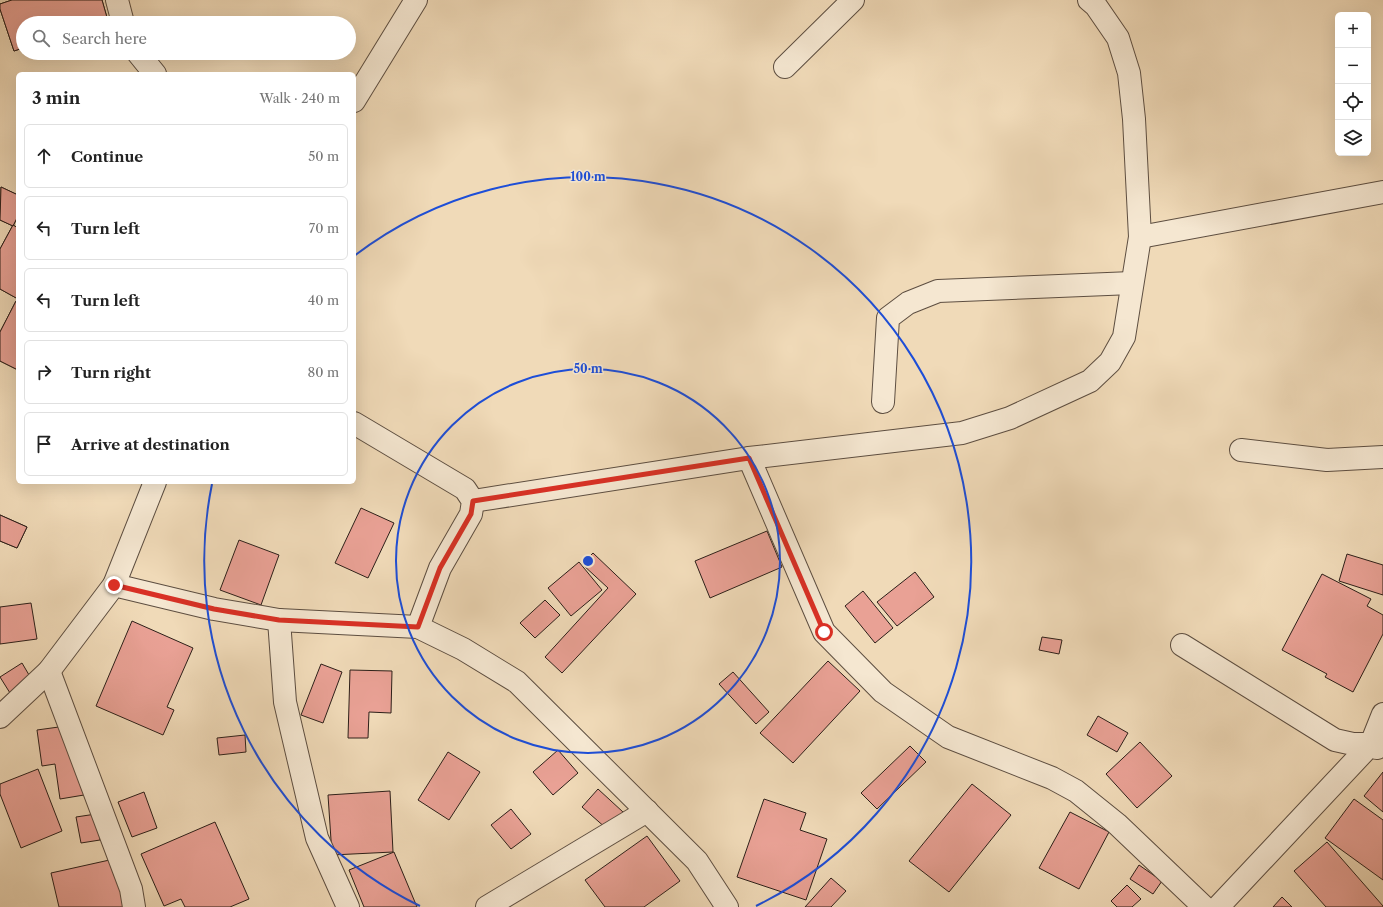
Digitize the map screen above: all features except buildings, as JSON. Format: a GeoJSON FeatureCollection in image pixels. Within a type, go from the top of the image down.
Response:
{"type":"FeatureCollection","features":[{"type":"Feature","properties":{"kind":"street"},"geometry":{"type":"LineString","coordinates":[[117,0],[121,16]]}},
{"type":"Feature","properties":{"kind":"street"},"geometry":{"type":"LineString","coordinates":[[356,98],[416,0]]}},
{"type":"Feature","properties":{"kind":"street"},"geometry":{"type":"LineString","coordinates":[[784,67],[853,0]]}},
{"type":"Feature","properties":{"kind":"street"},"geometry":{"type":"LineString","coordinates":[[473,501],[749,458],[962,433],[1010,418],[1090,381],[1110,362],[1124,337],[1140,237],[1134,119],[1129,74],[1118,38],[1096,6],[1089,0]]}},
{"type":"Feature","properties":{"kind":"street"},"geometry":{"type":"LineString","coordinates":[[144,60],[153,72]]}},
{"type":"Feature","properties":{"kind":"street"},"geometry":{"type":"LineString","coordinates":[[1140,237],[1383,192]]}},
{"type":"Feature","properties":{"kind":"street"},"geometry":{"type":"LineString","coordinates":[[883,402],[888,318],[908,304],[938,291],[1132,283]]}},
{"type":"Feature","properties":{"kind":"street"},"geometry":{"type":"LineString","coordinates":[[356,424],[465,489],[473,501],[471,514],[440,568],[418,627]]}},
{"type":"Feature","properties":{"kind":"street"},"geometry":{"type":"LineString","coordinates":[[1241,450],[1327,460],[1383,457]]}},
{"type":"Feature","properties":{"kind":"street"},"geometry":{"type":"LineString","coordinates":[[749,458],[824,632],[883,692],[948,737],[1052,778],[1076,791],[1117,824],[1204,907]]}},
{"type":"Feature","properties":{"kind":"street"},"geometry":{"type":"LineString","coordinates":[[0,717],[49,671],[114,585],[154,484]]}},
{"type":"Feature","properties":{"kind":"street"},"geometry":{"type":"LineString","coordinates":[[114,585],[214,609],[279,620],[418,627],[463,649],[517,682],[697,861],[727,907]]}},
{"type":"Feature","properties":{"kind":"street"},"geometry":{"type":"LineString","coordinates":[[279,620],[285,702],[317,838],[348,907]]}},
{"type":"Feature","properties":{"kind":"street"},"geometry":{"type":"LineString","coordinates":[[1182,645],[1335,740],[1377,748]]}},
{"type":"Feature","properties":{"kind":"street"},"geometry":{"type":"LineString","coordinates":[[49,671],[130,889],[134,907]]}},
{"type":"Feature","properties":{"kind":"street"},"geometry":{"type":"LineString","coordinates":[[1218,907],[1377,748],[1383,714]]}},
{"type":"Feature","properties":{"kind":"street"},"geometry":{"type":"LineString","coordinates":[[487,907],[647,811]]}},
{"type":"Feature","properties":{"kind":"route"},"geometry":{"type":"LineString","coordinates":[[114,585],[214,609],[279,620],[418,627],[440,568],[471,514],[473,501],[749,458],[824,632]]}}]}
